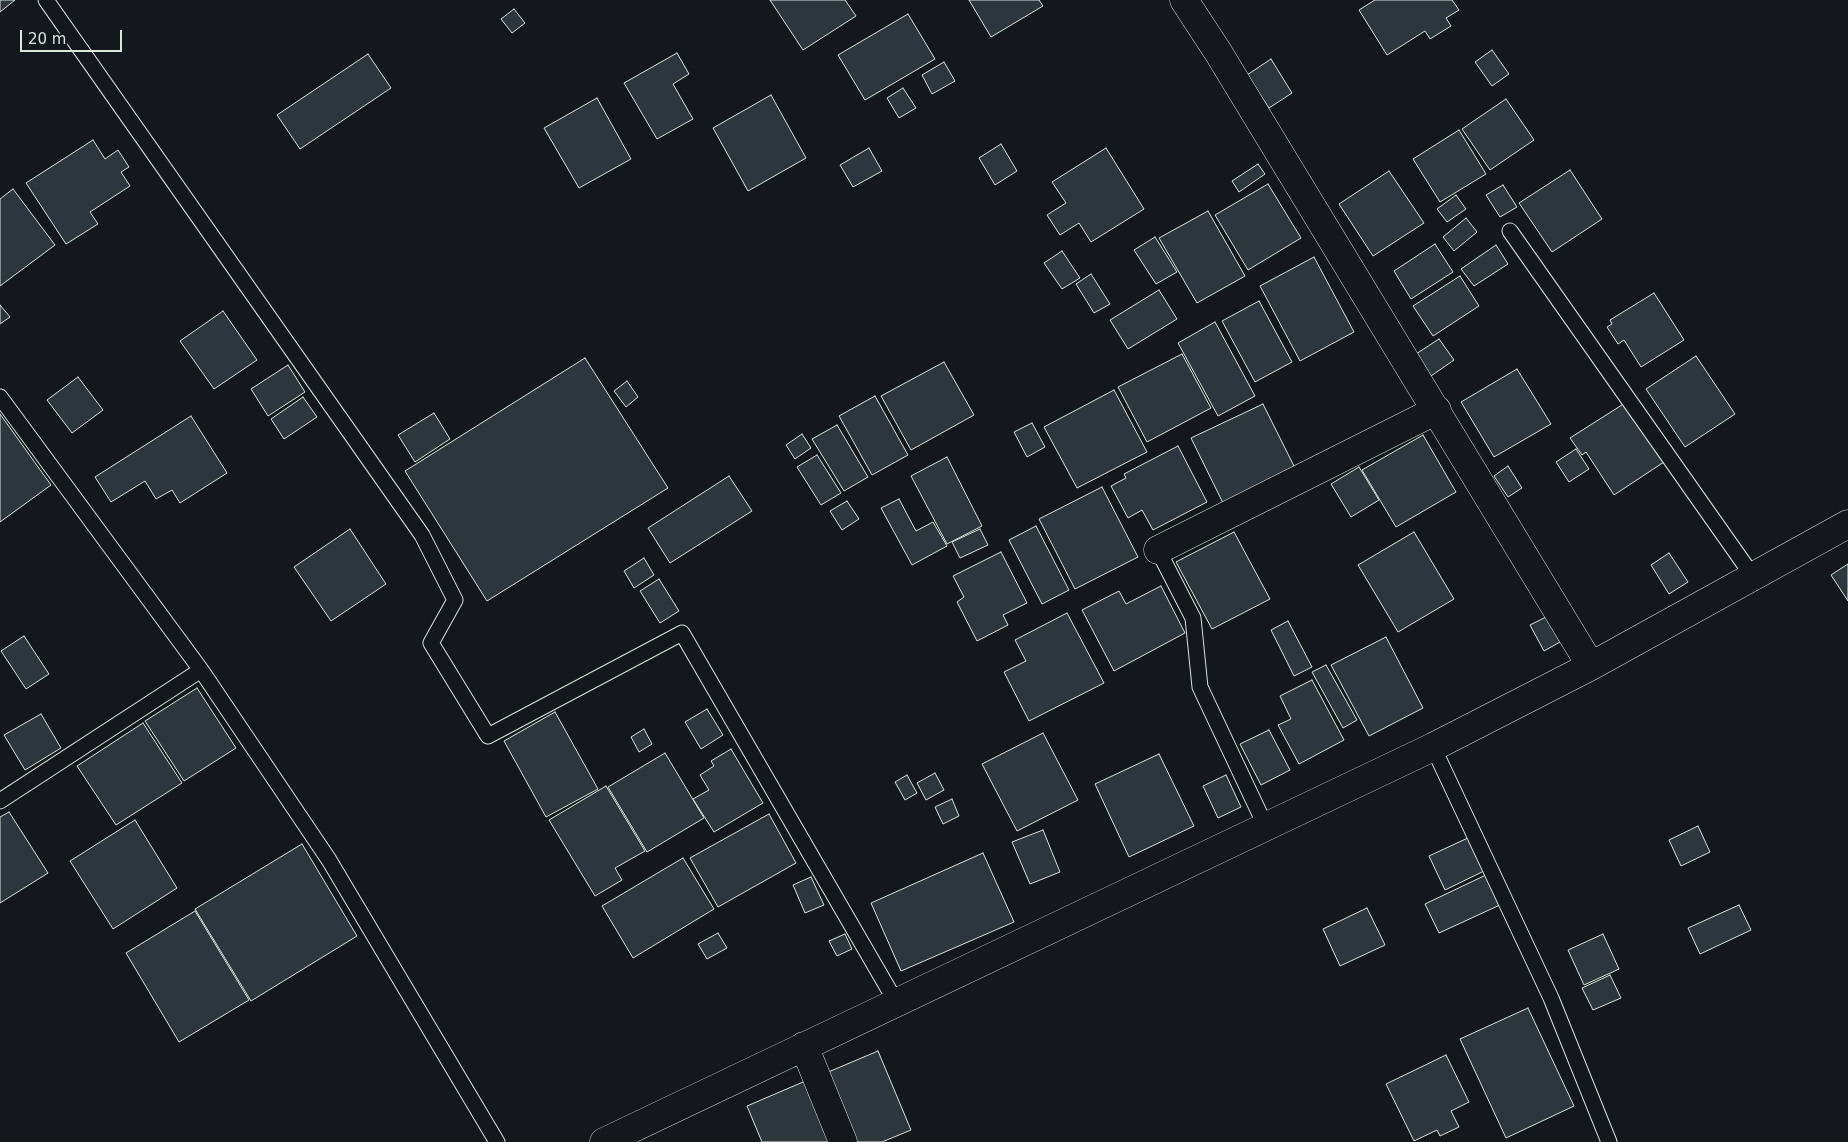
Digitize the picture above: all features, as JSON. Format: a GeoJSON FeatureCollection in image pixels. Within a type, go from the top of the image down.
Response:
{"type":"FeatureCollection","features":[{"type":"Feature","properties":{"kind":"street"},"geometry":{"type":"LineString","coordinates":[[1184,0],[1218,52],[1591,666]]}},
{"type":"Feature","properties":{"kind":"street"},"geometry":{"type":"LineString","coordinates":[[1158,550],[1436,410]]}},
{"type":"Feature","properties":{"kind":"street"},"geometry":{"type":"LineString","coordinates":[[604,1142],[1433,747],[1591,666],[1752,575],[1848,524]]}},
{"type":"Feature","properties":{"kind":"street"},"geometry":{"type":"LineString","coordinates":[[804,1046],[843,1142]]}},
{"type":"Feature","properties":{"kind":"lane"},"geometry":{"type":"LineString","coordinates":[[47,0],[422,535],[455,600],[431,643],[488,736],[682,634],[896,1002]]}},
{"type":"Feature","properties":{"kind":"lane"},"geometry":{"type":"LineString","coordinates":[[1510,231],[1752,575]]}},
{"type":"Feature","properties":{"kind":"lane"},"geometry":{"type":"LineString","coordinates":[[0,397],[201,670],[329,860],[497,1142]]}},
{"type":"Feature","properties":{"kind":"lane"},"geometry":{"type":"LineString","coordinates":[[1158,550],[1193,618],[1200,687],[1266,827]]}},
{"type":"Feature","properties":{"kind":"lane"},"geometry":{"type":"LineString","coordinates":[[0,801],[201,670]]}},
{"type":"Feature","properties":{"kind":"lane"},"geometry":{"type":"LineString","coordinates":[[1433,747],[1551,998],[1609,1142]]}},
{"type":"Feature","properties":{"kind":"building"},"geometry":{"type":"Polygon","coordinates":[[[0,0],[15,0],[0,12],[0,0]]]}},
{"type":"Feature","properties":{"kind":"building"},"geometry":{"type":"Polygon","coordinates":[[[770,0],[845,0],[856,16],[803,50],[770,0]]]}},
{"type":"Feature","properties":{"kind":"building"},"geometry":{"type":"Polygon","coordinates":[[[969,0],[1039,0],[1043,6],[991,37],[969,0]]]}},
{"type":"Feature","properties":{"kind":"building"},"geometry":{"type":"Polygon","coordinates":[[[1375,0],[1452,0],[1459,10],[1446,18],[1451,26],[1430,39],[1425,31],[1387,55],[1359,10],[1375,0]]]}},
{"type":"Feature","properties":{"kind":"building"},"geometry":{"type":"Polygon","coordinates":[[[514,9],[525,23],[512,33],[501,19],[514,9]]]}},
{"type":"Feature","properties":{"kind":"building"},"geometry":{"type":"Polygon","coordinates":[[[908,14],[935,59],[865,100],[838,55],[908,14]]]}},
{"type":"Feature","properties":{"kind":"building"},"geometry":{"type":"Polygon","coordinates":[[[1492,50],[1509,74],[1492,86],[1475,62],[1492,50]]]}},
{"type":"Feature","properties":{"kind":"building"},"geometry":{"type":"Polygon","coordinates":[[[677,53],[689,74],[673,84],[693,119],[657,139],[624,83],[677,53]]]}},
{"type":"Feature","properties":{"kind":"building"},"geometry":{"type":"Polygon","coordinates":[[[368,54],[391,88],[300,149],[277,115],[368,54]]]}},
{"type":"Feature","properties":{"kind":"building"},"geometry":{"type":"Polygon","coordinates":[[[1271,59],[1292,93],[1269,108],[1247,75],[1271,59]]]}},
{"type":"Feature","properties":{"kind":"building"},"geometry":{"type":"Polygon","coordinates":[[[944,62],[955,81],[932,94],[922,75],[944,62]]]}},
{"type":"Feature","properties":{"kind":"building"},"geometry":{"type":"Polygon","coordinates":[[[903,88],[916,108],[899,118],[887,98],[903,88]]]}},
{"type":"Feature","properties":{"kind":"building"},"geometry":{"type":"Polygon","coordinates":[[[771,95],[806,158],[748,191],[713,128],[771,95]]]}},
{"type":"Feature","properties":{"kind":"building"},"geometry":{"type":"Polygon","coordinates":[[[597,98],[631,159],[579,188],[544,128],[597,98]]]}},
{"type":"Feature","properties":{"kind":"building"},"geometry":{"type":"Polygon","coordinates":[[[1506,99],[1534,140],[1490,170],[1462,129],[1506,99]]]}},
{"type":"Feature","properties":{"kind":"building"},"geometry":{"type":"Polygon","coordinates":[[[1459,130],[1486,174],[1440,202],[1413,159],[1459,130]]]}},
{"type":"Feature","properties":{"kind":"building"},"geometry":{"type":"Polygon","coordinates":[[[93,140],[105,159],[118,150],[129,167],[121,172],[130,186],[90,212],[98,224],[66,244],[26,183],[93,140]]]}},
{"type":"Feature","properties":{"kind":"building"},"geometry":{"type":"Polygon","coordinates":[[[1001,144],[1017,171],[995,185],[979,158],[1001,144]]]}},
{"type":"Feature","properties":{"kind":"building"},"geometry":{"type":"Polygon","coordinates":[[[869,148],[882,171],[853,187],[840,165],[869,148]]]}},
{"type":"Feature","properties":{"kind":"building"},"geometry":{"type":"Polygon","coordinates":[[[1106,148],[1144,209],[1091,242],[1079,223],[1060,235],[1047,215],[1066,203],[1052,182],[1106,148]]]}},
{"type":"Feature","properties":{"kind":"building"},"geometry":{"type":"Polygon","coordinates":[[[1258,164],[1265,174],[1239,192],[1232,181],[1258,164]]]}},
{"type":"Feature","properties":{"kind":"building"},"geometry":{"type":"Polygon","coordinates":[[[1570,170],[1602,219],[1552,252],[1519,203],[1570,170]]]}},
{"type":"Feature","properties":{"kind":"building"},"geometry":{"type":"Polygon","coordinates":[[[1389,171],[1424,223],[1373,256],[1339,204],[1389,171]]]}},
{"type":"Feature","properties":{"kind":"building"},"geometry":{"type":"Polygon","coordinates":[[[1268,184],[1301,238],[1248,270],[1215,215],[1268,184]]]}},
{"type":"Feature","properties":{"kind":"building"},"geometry":{"type":"Polygon","coordinates":[[[1503,185],[1517,207],[1500,217],[1486,195],[1503,185]]]}},
{"type":"Feature","properties":{"kind":"building"},"geometry":{"type":"Polygon","coordinates":[[[13,189],[55,245],[0,286],[0,199],[13,189]]]}},
{"type":"Feature","properties":{"kind":"building"},"geometry":{"type":"Polygon","coordinates":[[[1456,195],[1466,209],[1447,222],[1437,209],[1456,195]]]}},
{"type":"Feature","properties":{"kind":"building"},"geometry":{"type":"Polygon","coordinates":[[[1208,211],[1245,276],[1197,303],[1159,238],[1208,211]]]}},
{"type":"Feature","properties":{"kind":"building"},"geometry":{"type":"Polygon","coordinates":[[[1466,218],[1477,232],[1454,251],[1443,237],[1466,218]]]}},
{"type":"Feature","properties":{"kind":"building"},"geometry":{"type":"Polygon","coordinates":[[[1155,237],[1177,272],[1156,284],[1134,250],[1155,237]]]}},
{"type":"Feature","properties":{"kind":"building"},"geometry":{"type":"Polygon","coordinates":[[[1435,244],[1453,272],[1411,299],[1394,271],[1435,244]]]}},
{"type":"Feature","properties":{"kind":"building"},"geometry":{"type":"Polygon","coordinates":[[[1496,245],[1508,264],[1474,286],[1461,269],[1496,245]]]}},
{"type":"Feature","properties":{"kind":"building"},"geometry":{"type":"Polygon","coordinates":[[[1062,251],[1080,278],[1062,289],[1044,263],[1062,251]]]}},
{"type":"Feature","properties":{"kind":"building"},"geometry":{"type":"Polygon","coordinates":[[[1314,257],[1354,332],[1300,361],[1260,286],[1314,257]]]}},
{"type":"Feature","properties":{"kind":"building"},"geometry":{"type":"Polygon","coordinates":[[[1091,274],[1110,304],[1094,313],[1076,284],[1091,274]]]}},
{"type":"Feature","properties":{"kind":"building"},"geometry":{"type":"Polygon","coordinates":[[[1460,276],[1479,306],[1433,336],[1413,306],[1460,276]]]}},
{"type":"Feature","properties":{"kind":"building"},"geometry":{"type":"Polygon","coordinates":[[[1159,290],[1177,319],[1128,349],[1110,320],[1159,290]]]}},
{"type":"Feature","properties":{"kind":"building"},"geometry":{"type":"Polygon","coordinates":[[[1654,293],[1684,340],[1641,367],[1624,340],[1618,344],[1607,327],[1612,324],[1610,320],[1654,293]]]}},
{"type":"Feature","properties":{"kind":"building"},"geometry":{"type":"Polygon","coordinates":[[[1259,301],[1292,362],[1255,382],[1222,321],[1259,301]]]}},
{"type":"Feature","properties":{"kind":"building"},"geometry":{"type":"Polygon","coordinates":[[[0,305],[10,317],[0,324],[0,305]]]}},
{"type":"Feature","properties":{"kind":"building"},"geometry":{"type":"Polygon","coordinates":[[[223,311],[257,360],[214,389],[180,341],[223,311]]]}},
{"type":"Feature","properties":{"kind":"building"},"geometry":{"type":"Polygon","coordinates":[[[1215,322],[1255,396],[1218,416],[1178,343],[1215,322]]]}},
{"type":"Feature","properties":{"kind":"building"},"geometry":{"type":"Polygon","coordinates":[[[1439,339],[1454,360],[1431,376],[1416,354],[1439,339]]]}},
{"type":"Feature","properties":{"kind":"building"},"geometry":{"type":"Polygon","coordinates":[[[1182,354],[1211,408],[1147,442],[1118,387],[1182,354]]]}},
{"type":"Feature","properties":{"kind":"building"},"geometry":{"type":"Polygon","coordinates":[[[1696,356],[1735,414],[1685,447],[1646,389],[1696,356]]]}},
{"type":"Feature","properties":{"kind":"building"},"geometry":{"type":"Polygon","coordinates":[[[585,358],[668,488],[487,601],[405,471],[585,358]]]}},
{"type":"Feature","properties":{"kind":"building"},"geometry":{"type":"Polygon","coordinates":[[[944,362],[974,415],[911,450],[881,396],[944,362]]]}},
{"type":"Feature","properties":{"kind":"building"},"geometry":{"type":"Polygon","coordinates":[[[288,365],[305,392],[268,416],[251,389],[288,365]]]}},
{"type":"Feature","properties":{"kind":"building"},"geometry":{"type":"Polygon","coordinates":[[[1517,369],[1551,424],[1494,457],[1461,402],[1517,369]]]}},
{"type":"Feature","properties":{"kind":"building"},"geometry":{"type":"Polygon","coordinates":[[[78,377],[103,410],[72,433],[47,400],[78,377]]]}},
{"type":"Feature","properties":{"kind":"building"},"geometry":{"type":"Polygon","coordinates":[[[627,381],[638,397],[626,407],[614,391],[627,381]]]}},
{"type":"Feature","properties":{"kind":"building"},"geometry":{"type":"Polygon","coordinates":[[[1114,390],[1147,452],[1077,488],[1044,427],[1114,390]]]}},
{"type":"Feature","properties":{"kind":"building"},"geometry":{"type":"Polygon","coordinates":[[[875,396],[908,455],[872,475],[839,416],[875,396]]]}},
{"type":"Feature","properties":{"kind":"building"},"geometry":{"type":"Polygon","coordinates":[[[303,397],[317,417],[284,439],[271,419],[303,397]]]}},
{"type":"Feature","properties":{"kind":"building"},"geometry":{"type":"Polygon","coordinates":[[[1625,403],[1664,462],[1614,495],[1586,452],[1582,455],[1570,438],[1625,403]]]}},
{"type":"Feature","properties":{"kind":"building"},"geometry":{"type":"Polygon","coordinates":[[[1263,404],[1295,468],[1223,503],[1191,438],[1263,404]]]}},
{"type":"Feature","properties":{"kind":"building"},"geometry":{"type":"Polygon","coordinates":[[[434,413],[450,439],[415,462],[398,435],[434,413]]]}},
{"type":"Feature","properties":{"kind":"building"},"geometry":{"type":"Polygon","coordinates":[[[0,414],[51,485],[0,522],[0,414]]]}},
{"type":"Feature","properties":{"kind":"building"},"geometry":{"type":"Polygon","coordinates":[[[191,416],[227,473],[180,503],[172,490],[156,499],[145,481],[111,502],[95,477],[191,416]]]}},
{"type":"Feature","properties":{"kind":"building"},"geometry":{"type":"Polygon","coordinates":[[[1032,423],[1045,447],[1027,457],[1014,432],[1032,423]]]}},
{"type":"Feature","properties":{"kind":"building"},"geometry":{"type":"Polygon","coordinates":[[[837,425],[868,477],[844,491],[812,439],[837,425]]]}},
{"type":"Feature","properties":{"kind":"building"},"geometry":{"type":"Polygon","coordinates":[[[802,434],[811,448],[795,459],[786,445],[802,434]]]}},
{"type":"Feature","properties":{"kind":"building"},"geometry":{"type":"Polygon","coordinates":[[[1423,435],[1456,492],[1396,527],[1362,470],[1423,435]]]}},
{"type":"Feature","properties":{"kind":"building"},"geometry":{"type":"Polygon","coordinates":[[[1178,446],[1207,502],[1153,530],[1142,510],[1128,518],[1111,486],[1126,478],[1124,474],[1178,446]]]}},
{"type":"Feature","properties":{"kind":"building"},"geometry":{"type":"Polygon","coordinates":[[[1576,449],[1589,469],[1569,482],[1556,462],[1576,449]]]}},
{"type":"Feature","properties":{"kind":"building"},"geometry":{"type":"Polygon","coordinates":[[[817,455],[841,493],[821,505],[797,467],[817,455]]]}},
{"type":"Feature","properties":{"kind":"building"},"geometry":{"type":"Polygon","coordinates":[[[947,457],[982,526],[947,544],[911,476],[947,457]]]}},
{"type":"Feature","properties":{"kind":"building"},"geometry":{"type":"Polygon","coordinates":[[[1508,466],[1522,488],[1508,497],[1494,476],[1508,466]]]}},
{"type":"Feature","properties":{"kind":"building"},"geometry":{"type":"Polygon","coordinates":[[[1359,467],[1379,500],[1351,517],[1331,484],[1359,467]]]}},
{"type":"Feature","properties":{"kind":"building"},"geometry":{"type":"Polygon","coordinates":[[[729,476],[752,511],[670,563],[648,528],[729,476]]]}},
{"type":"Feature","properties":{"kind":"building"},"geometry":{"type":"Polygon","coordinates":[[[1102,487],[1138,557],[1075,589],[1039,519],[1102,487]]]}},
{"type":"Feature","properties":{"kind":"building"},"geometry":{"type":"Polygon","coordinates":[[[899,499],[916,531],[933,522],[947,546],[912,565],[881,508],[899,499]]]}},
{"type":"Feature","properties":{"kind":"building"},"geometry":{"type":"Polygon","coordinates":[[[847,501],[859,519],[842,530],[830,511],[847,501]]]}},
{"type":"Feature","properties":{"kind":"building"},"geometry":{"type":"Polygon","coordinates":[[[1036,526],[1069,590],[1042,604],[1009,540],[1036,526]]]}},
{"type":"Feature","properties":{"kind":"building"},"geometry":{"type":"Polygon","coordinates":[[[350,529],[386,584],[331,621],[294,567],[350,529]]]}},
{"type":"Feature","properties":{"kind":"building"},"geometry":{"type":"Polygon","coordinates":[[[980,529],[988,545],[960,558],[952,542],[980,529]]]}},
{"type":"Feature","properties":{"kind":"building"},"geometry":{"type":"Polygon","coordinates":[[[1234,532],[1270,599],[1212,629],[1176,562],[1234,532]]]}},
{"type":"Feature","properties":{"kind":"building"},"geometry":{"type":"Polygon","coordinates":[[[1414,532],[1454,599],[1398,632],[1358,565],[1414,532]]]}},
{"type":"Feature","properties":{"kind":"building"},"geometry":{"type":"Polygon","coordinates":[[[1001,552],[1027,603],[1003,615],[1008,625],[977,641],[957,602],[964,597],[953,576],[1001,552]]]}},
{"type":"Feature","properties":{"kind":"building"},"geometry":{"type":"Polygon","coordinates":[[[1669,553],[1688,582],[1669,594],[1651,565],[1669,553]]]}},
{"type":"Feature","properties":{"kind":"building"},"geometry":{"type":"Polygon","coordinates":[[[644,558],[654,575],[634,588],[624,571],[644,558]]]}},
{"type":"Feature","properties":{"kind":"building"},"geometry":{"type":"Polygon","coordinates":[[[1848,564],[1848,601],[1831,575],[1848,564]]]}},
{"type":"Feature","properties":{"kind":"building"},"geometry":{"type":"Polygon","coordinates":[[[659,579],[679,611],[660,623],[640,591],[659,579]]]}},
{"type":"Feature","properties":{"kind":"building"},"geometry":{"type":"Polygon","coordinates":[[[1161,586],[1185,633],[1114,671],[1082,610],[1119,591],[1126,604],[1161,586]]]}},
{"type":"Feature","properties":{"kind":"building"},"geometry":{"type":"Polygon","coordinates":[[[1067,613],[1104,683],[1029,721],[1004,672],[1026,661],[1015,640],[1067,613]]]}},
{"type":"Feature","properties":{"kind":"building"},"geometry":{"type":"Polygon","coordinates":[[[1546,617],[1560,642],[1544,651],[1530,625],[1546,617]]]}},
{"type":"Feature","properties":{"kind":"building"},"geometry":{"type":"Polygon","coordinates":[[[1288,621],[1312,667],[1294,676],[1271,630],[1288,621]]]}},
{"type":"Feature","properties":{"kind":"building"},"geometry":{"type":"Polygon","coordinates":[[[24,636],[49,674],[26,689],[1,651],[24,636]]]}},
{"type":"Feature","properties":{"kind":"building"},"geometry":{"type":"Polygon","coordinates":[[[1386,637],[1423,708],[1369,736],[1331,665],[1386,637]]]}},
{"type":"Feature","properties":{"kind":"building"},"geometry":{"type":"Polygon","coordinates":[[[1326,665],[1357,720],[1343,728],[1312,672],[1326,665]]]}},
{"type":"Feature","properties":{"kind":"building"},"geometry":{"type":"Polygon","coordinates":[[[1312,680],[1344,740],[1299,764],[1278,725],[1291,719],[1280,696],[1312,680]]]}},
{"type":"Feature","properties":{"kind":"building"},"geometry":{"type":"Polygon","coordinates":[[[197,688],[236,748],[184,781],[145,721],[197,688]]]}},
{"type":"Feature","properties":{"kind":"building"},"geometry":{"type":"Polygon","coordinates":[[[707,709],[723,735],[701,749],[685,722],[707,709]]]}},
{"type":"Feature","properties":{"kind":"building"},"geometry":{"type":"Polygon","coordinates":[[[555,712],[598,789],[546,817],[504,741],[555,712]]]}},
{"type":"Feature","properties":{"kind":"building"},"geometry":{"type":"Polygon","coordinates":[[[41,714],[61,748],[25,770],[4,735],[41,714]]]}},
{"type":"Feature","properties":{"kind":"building"},"geometry":{"type":"Polygon","coordinates":[[[143,723],[182,783],[116,825],[77,766],[143,723]]]}},
{"type":"Feature","properties":{"kind":"building"},"geometry":{"type":"Polygon","coordinates":[[[644,729],[652,744],[639,752],[631,737],[644,729]]]}},
{"type":"Feature","properties":{"kind":"building"},"geometry":{"type":"Polygon","coordinates":[[[1269,730],[1290,770],[1261,785],[1240,744],[1269,730]]]}},
{"type":"Feature","properties":{"kind":"building"},"geometry":{"type":"Polygon","coordinates":[[[1043,733],[1078,800],[1017,831],[982,764],[1043,733]]]}},
{"type":"Feature","properties":{"kind":"building"},"geometry":{"type":"Polygon","coordinates":[[[731,749],[763,803],[714,832],[693,799],[709,790],[700,775],[714,766],[711,761],[731,749]]]}},
{"type":"Feature","properties":{"kind":"building"},"geometry":{"type":"Polygon","coordinates":[[[665,753],[704,818],[647,852],[608,787],[665,753]]]}},
{"type":"Feature","properties":{"kind":"building"},"geometry":{"type":"Polygon","coordinates":[[[1159,754],[1194,826],[1129,857],[1095,784],[1159,754]]]}},
{"type":"Feature","properties":{"kind":"building"},"geometry":{"type":"Polygon","coordinates":[[[935,773],[944,790],[926,800],[917,783],[935,773]]]}},
{"type":"Feature","properties":{"kind":"building"},"geometry":{"type":"Polygon","coordinates":[[[907,775],[917,793],[905,800],[895,782],[907,775]]]}},
{"type":"Feature","properties":{"kind":"building"},"geometry":{"type":"Polygon","coordinates":[[[1226,775],[1241,807],[1218,818],[1203,786],[1226,775]]]}},
{"type":"Feature","properties":{"kind":"building"},"geometry":{"type":"Polygon","coordinates":[[[606,786],[645,851],[615,868],[622,880],[595,896],[549,820],[606,786]]]}},
{"type":"Feature","properties":{"kind":"building"},"geometry":{"type":"Polygon","coordinates":[[[952,799],[959,816],[943,824],[935,807],[952,799]]]}},
{"type":"Feature","properties":{"kind":"building"},"geometry":{"type":"Polygon","coordinates":[[[9,812],[48,873],[0,903],[0,817],[9,812]]]}},
{"type":"Feature","properties":{"kind":"building"},"geometry":{"type":"Polygon","coordinates":[[[769,814],[796,863],[718,907],[690,858],[769,814]]]}},
{"type":"Feature","properties":{"kind":"building"},"geometry":{"type":"Polygon","coordinates":[[[135,820],[177,888],[113,929],[70,861],[135,820]]]}},
{"type":"Feature","properties":{"kind":"building"},"geometry":{"type":"Polygon","coordinates":[[[1698,826],[1710,852],[1681,866],[1669,840],[1698,826]]]}},
{"type":"Feature","properties":{"kind":"building"},"geometry":{"type":"Polygon","coordinates":[[[1043,830],[1060,872],[1030,884],[1012,842],[1043,830]]]}},
{"type":"Feature","properties":{"kind":"building"},"geometry":{"type":"Polygon","coordinates":[[[1470,837],[1486,870],[1445,890],[1429,856],[1470,837]]]}},
{"type":"Feature","properties":{"kind":"building"},"geometry":{"type":"Polygon","coordinates":[[[302,844],[357,936],[251,1001],[195,909],[302,844]]]}},
{"type":"Feature","properties":{"kind":"building"},"geometry":{"type":"Polygon","coordinates":[[[983,853],[1014,922],[901,971],[871,903],[983,853]]]}},
{"type":"Feature","properties":{"kind":"building"},"geometry":{"type":"Polygon","coordinates":[[[683,858],[714,909],[633,958],[602,906],[683,858]]]}},
{"type":"Feature","properties":{"kind":"building"},"geometry":{"type":"Polygon","coordinates":[[[1488,874],[1502,904],[1439,933],[1425,904],[1488,874]]]}},
{"type":"Feature","properties":{"kind":"building"},"geometry":{"type":"Polygon","coordinates":[[[811,877],[824,905],[805,913],[793,885],[811,877]]]}},
{"type":"Feature","properties":{"kind":"building"},"geometry":{"type":"Polygon","coordinates":[[[1739,905],[1751,930],[1700,954],[1688,928],[1739,905]]]}},
{"type":"Feature","properties":{"kind":"building"},"geometry":{"type":"Polygon","coordinates":[[[1367,908],[1385,945],[1340,966],[1323,929],[1367,908]]]}},
{"type":"Feature","properties":{"kind":"building"},"geometry":{"type":"Polygon","coordinates":[[[195,911],[249,1000],[179,1042],[126,953],[195,911]]]}},
{"type":"Feature","properties":{"kind":"building"},"geometry":{"type":"Polygon","coordinates":[[[718,933],[727,948],[707,959],[698,944],[718,933]]]}},
{"type":"Feature","properties":{"kind":"building"},"geometry":{"type":"Polygon","coordinates":[[[845,934],[852,949],[837,956],[829,941],[845,934]]]}},
{"type":"Feature","properties":{"kind":"building"},"geometry":{"type":"Polygon","coordinates":[[[1603,934],[1619,969],[1584,985],[1568,950],[1603,934]]]}},
{"type":"Feature","properties":{"kind":"building"},"geometry":{"type":"Polygon","coordinates":[[[1610,975],[1621,998],[1593,1010],[1582,988],[1610,975]]]}},
{"type":"Feature","properties":{"kind":"building"},"geometry":{"type":"Polygon","coordinates":[[[1528,1008],[1574,1106],[1506,1138],[1460,1039],[1528,1008]]]}},
{"type":"Feature","properties":{"kind":"building"},"geometry":{"type":"Polygon","coordinates":[[[878,1051],[911,1130],[882,1142],[855,1142],[826,1073],[878,1051]]]}},
{"type":"Feature","properties":{"kind":"building"},"geometry":{"type":"Polygon","coordinates":[[[1446,1055],[1469,1102],[1451,1111],[1459,1127],[1440,1136],[1437,1130],[1414,1141],[1386,1084],[1446,1055]]]}},
{"type":"Feature","properties":{"kind":"building"},"geometry":{"type":"Polygon","coordinates":[[[810,1079],[837,1142],[762,1142],[747,1106],[810,1079]]]}}]}
